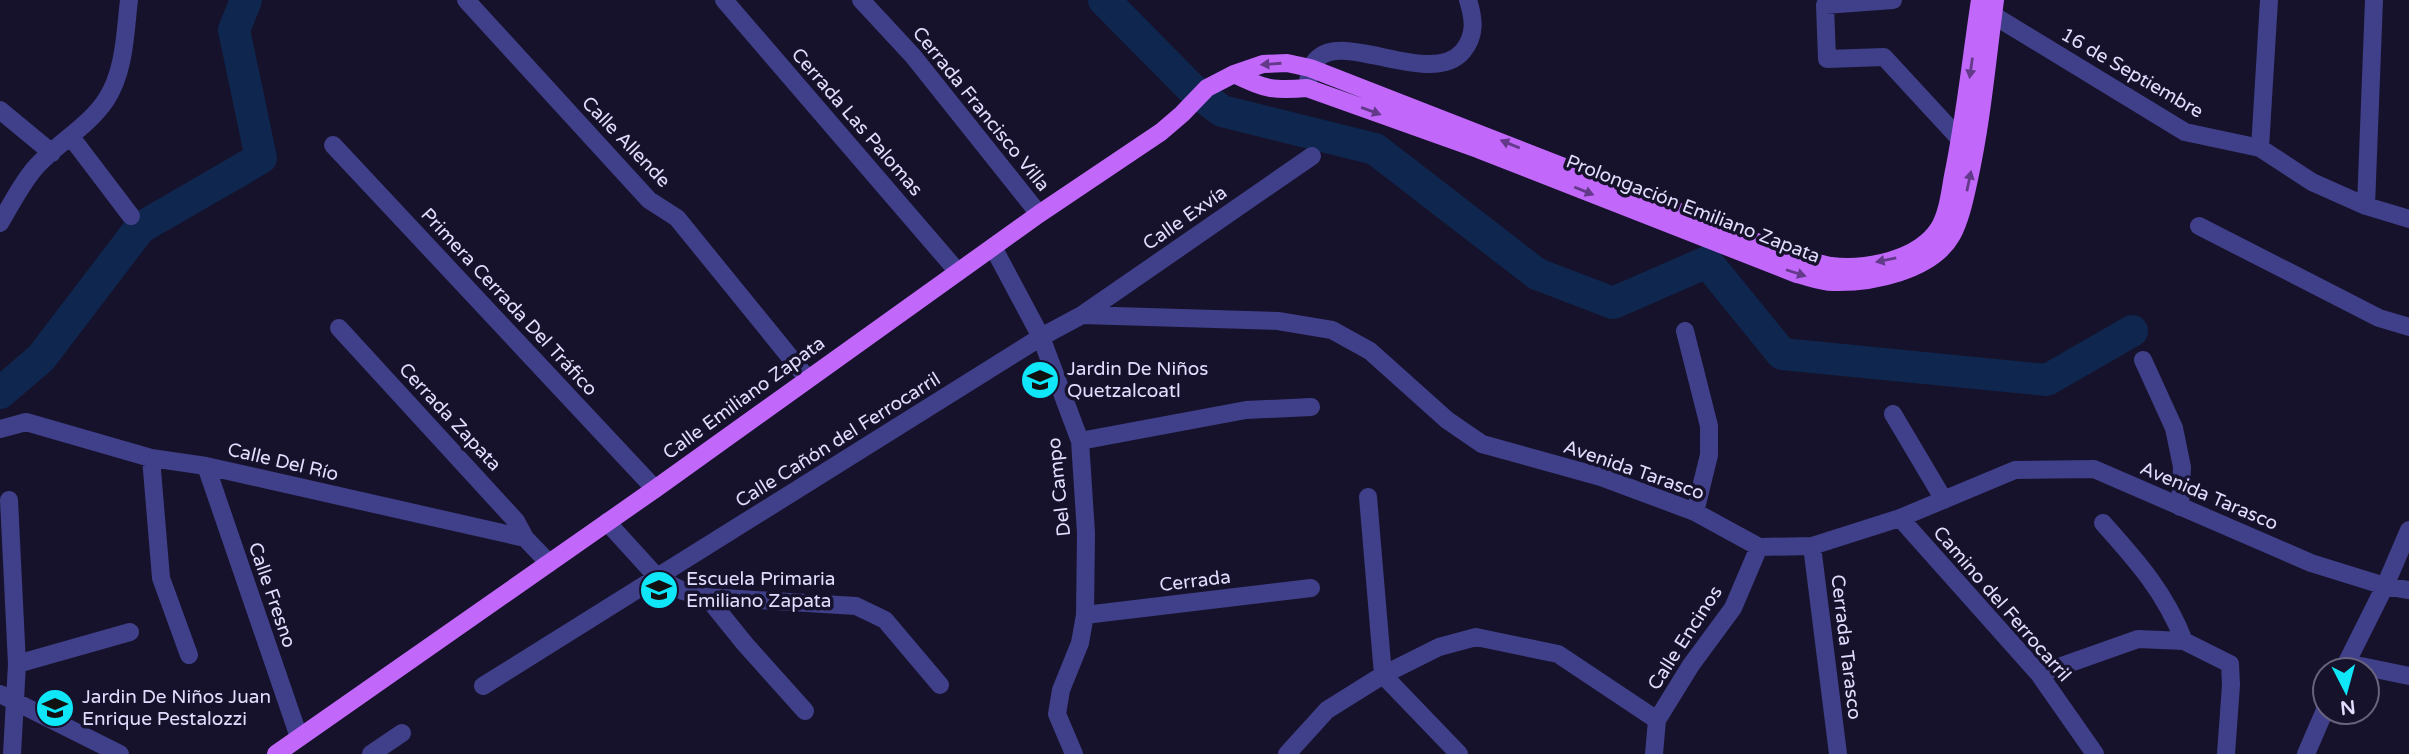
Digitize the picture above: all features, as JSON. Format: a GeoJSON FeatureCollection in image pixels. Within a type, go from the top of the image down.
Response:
{"type":"FeatureCollection","features":[{"type":"Feature","properties":{"kind":"main road","name":"Prolongación Emiliano Zapata"},"geometry":{"type":"LineString","coordinates":[[1310,68],[1800,259],[1832,266],[1861,265],[1897,258],[1921,246],[1938,228],[1948,201],[1987,5]]}},
{"type":"Feature","properties":{"kind":"main road","name":"Prolongación Emiliano Zapata"},"geometry":{"type":"LineString","coordinates":[[1307,88],[1478,149],[1797,274],[1831,282],[1862,281],[1903,273],[1930,257],[1951,236],[1964,202],[1974,155],[1987,5]]}},
{"type":"Feature","properties":{"kind":"main road","name":"Calle Emiliano Zapata"},"geometry":{"type":"LineString","coordinates":[[276,754],[655,489],[1039,214],[1161,132],[1207,88],[1234,74],[1263,64],[1310,68]]}},
{"type":"Feature","properties":{"kind":"main road"},"geometry":{"type":"LineString","coordinates":[[1234,74],[1263,88],[1307,88]]}},
{"type":"Feature","properties":{"kind":"street"},"geometry":{"type":"LineString","coordinates":[[0,223],[35,167],[92,117],[106,99],[122,60],[129,0]]}},
{"type":"Feature","properties":{"kind":"street","name":"Calle Allende"},"geometry":{"type":"LineString","coordinates":[[466,0],[649,200],[677,218],[807,379]]}},
{"type":"Feature","properties":{"kind":"street","name":"Cerrada Las Palomas"},"geometry":{"type":"LineString","coordinates":[[724,0],[958,272]]}},
{"type":"Feature","properties":{"kind":"street","name":"Cerrada Francisco Villa"},"geometry":{"type":"LineString","coordinates":[[861,0],[913,56],[1039,214]]}},
{"type":"Feature","properties":{"kind":"street"},"geometry":{"type":"LineString","coordinates":[[1307,88],[1310,68],[1319,56],[1335,50],[1436,65],[1456,59],[1472,41],[1474,17],[1468,0]]}},
{"type":"Feature","properties":{"kind":"street"},"geometry":{"type":"LineString","coordinates":[[1893,0],[1825,5],[1826,60],[1884,57],[1974,155]]}},
{"type":"Feature","properties":{"kind":"street"},"geometry":{"type":"LineString","coordinates":[[2260,148],[2269,0]]}},
{"type":"Feature","properties":{"kind":"street"},"geometry":{"type":"LineString","coordinates":[[2365,206],[2374,0]]}},
{"type":"Feature","properties":{"kind":"street","name":"16 de Septiembre"},"geometry":{"type":"LineString","coordinates":[[1987,5],[2185,132],[2260,148],[2312,182],[2365,206],[2409,219]]}},
{"type":"Feature","properties":{"kind":"street"},"geometry":{"type":"LineString","coordinates":[[0,110],[52,153]]}},
{"type":"Feature","properties":{"kind":"street"},"geometry":{"type":"LineString","coordinates":[[71,137],[131,216]]}},
{"type":"Feature","properties":{"kind":"street","name":"Primera Cerrada Del Tráfico"},"geometry":{"type":"LineString","coordinates":[[333,145],[655,489]]}},
{"type":"Feature","properties":{"kind":"street","name":"Calle Exvía"},"geometry":{"type":"LineString","coordinates":[[1082,316],[1312,156]]}},
{"type":"Feature","properties":{"kind":"street"},"geometry":{"type":"LineString","coordinates":[[2199,226],[2379,318],[2409,327]]}},
{"type":"Feature","properties":{"kind":"street","name":"Del Campo"},"geometry":{"type":"LineString","coordinates":[[993,247],[1041,337],[1080,441],[1086,533],[1085,615],[1080,643],[1061,690],[1057,714],[1074,754]]}},
{"type":"Feature","properties":{"kind":"street","name":"Avenida Tarasco"},"geometry":{"type":"LineString","coordinates":[[1041,337],[1082,316],[1278,321],[1332,330],[1370,351],[1447,420],[1482,444],[1601,477],[1695,512],[1759,547],[1812,546],[1900,518],[2015,470],[2094,469],[2311,563],[2385,586],[2409,590]]}},
{"type":"Feature","properties":{"kind":"street","name":"Cerrada Zapata"},"geometry":{"type":"LineString","coordinates":[[339,328],[516,521],[525,538]]}},
{"type":"Feature","properties":{"kind":"street"},"geometry":{"type":"LineString","coordinates":[[1685,331],[1709,426],[1709,455],[1695,512]]}},
{"type":"Feature","properties":{"kind":"street","name":"Calle Cañón del Ferrocarril"},"geometry":{"type":"LineString","coordinates":[[483,686],[1041,337]]}},
{"type":"Feature","properties":{"kind":"street"},"geometry":{"type":"LineString","coordinates":[[2143,360],[2174,428],[2182,467],[2180,507]]}},
{"type":"Feature","properties":{"kind":"street"},"geometry":{"type":"LineString","coordinates":[[1080,441],[1246,410],[1311,407]]}},
{"type":"Feature","properties":{"kind":"street"},"geometry":{"type":"LineString","coordinates":[[1893,414],[1944,500]]}},
{"type":"Feature","properties":{"kind":"street","name":"Calle Del Río"},"geometry":{"type":"LineString","coordinates":[[0,429],[26,422],[150,457],[206,466],[525,538]]}},
{"type":"Feature","properties":{"kind":"street"},"geometry":{"type":"LineString","coordinates":[[150,457],[161,578],[189,655]]}},
{"type":"Feature","properties":{"kind":"street","name":"Calle Fresno"},"geometry":{"type":"LineString","coordinates":[[206,466],[299,737]]}},
{"type":"Feature","properties":{"kind":"street"},"geometry":{"type":"LineString","coordinates":[[1368,497],[1383,675],[1459,754]]}},
{"type":"Feature","properties":{"kind":"street"},"geometry":{"type":"LineString","coordinates":[[9,500],[18,664],[7,698],[12,754]]}},
{"type":"Feature","properties":{"kind":"street","name":"Camino del Ferrocarril"},"geometry":{"type":"LineString","coordinates":[[1900,518],[2039,674],[2095,754]]}},
{"type":"Feature","properties":{"kind":"street"},"geometry":{"type":"LineString","coordinates":[[607,522],[658,578],[683,591],[707,597],[856,606],[885,620],[940,685]]}},
{"type":"Feature","properties":{"kind":"street"},"geometry":{"type":"LineString","coordinates":[[2103,523],[2145,570],[2172,611],[2184,641]]}},
{"type":"Feature","properties":{"kind":"street"},"geometry":{"type":"LineString","coordinates":[[2349,656],[2385,586],[2409,530]]}},
{"type":"Feature","properties":{"kind":"street"},"geometry":{"type":"LineString","coordinates":[[525,538],[549,563]]}},
{"type":"Feature","properties":{"kind":"street","name":"Cerrada Tarasco"},"geometry":{"type":"LineString","coordinates":[[1812,546],[1838,754]]}},
{"type":"Feature","properties":{"kind":"street","name":"Calle Encinos"},"geometry":{"type":"LineString","coordinates":[[1654,754],[1657,720],[1691,665],[1733,608],[1759,547]]}},
{"type":"Feature","properties":{"kind":"street","name":"Cerrada"},"geometry":{"type":"LineString","coordinates":[[1085,615],[1311,589]]}},
{"type":"Feature","properties":{"kind":"street"},"geometry":{"type":"LineString","coordinates":[[707,597],[805,711]]}},
{"type":"Feature","properties":{"kind":"street"},"geometry":{"type":"LineString","coordinates":[[18,664],[130,632]]}},
{"type":"Feature","properties":{"kind":"street"},"geometry":{"type":"LineString","coordinates":[[1287,754],[1327,710],[1383,675],[1440,647],[1476,637],[1558,654],[1657,720]]}},
{"type":"Feature","properties":{"kind":"street"},"geometry":{"type":"LineString","coordinates":[[2039,674],[2138,639],[2184,641],[2230,664],[2226,754]]}},
{"type":"Feature","properties":{"kind":"street"},"geometry":{"type":"LineString","coordinates":[[2381,672],[2409,676]]}},
{"type":"Feature","properties":{"kind":"street"},"geometry":{"type":"LineString","coordinates":[[7,698],[120,754]]}},
{"type":"Feature","properties":{"kind":"street"},"geometry":{"type":"LineString","coordinates":[[2306,754],[2318,726]]}},
{"type":"Feature","properties":{"kind":"street"},"geometry":{"type":"LineString","coordinates":[[371,754],[402,733]]}},
{"type":"Feature","properties":{"kind":"waterway"},"geometry":{"type":"LineString","coordinates":[[0,393],[41,358],[140,228],[261,158],[234,30],[246,0]]}},
{"type":"Feature","properties":{"kind":"waterway"},"geometry":{"type":"LineString","coordinates":[[1104,0],[1190,87],[1222,111],[1375,149],[1537,274],[1613,303],[1707,262],[1782,354],[2047,380],[2132,331]]}},
{"type":"Feature","properties":{"kind":"place","name":"Jardin De Niños Quetzalcoatl"},"geometry":{"type":"Point","coordinates":[1040,380]}},
{"type":"Feature","properties":{"kind":"place","name":"Escuela Primaria Emiliano Zapata"},"geometry":{"type":"Point","coordinates":[659,590]}},
{"type":"Feature","properties":{"kind":"place","name":"Jardin De Niños Juan Enrique Pestalozzi"},"geometry":{"type":"Point","coordinates":[55,708]}}]}
